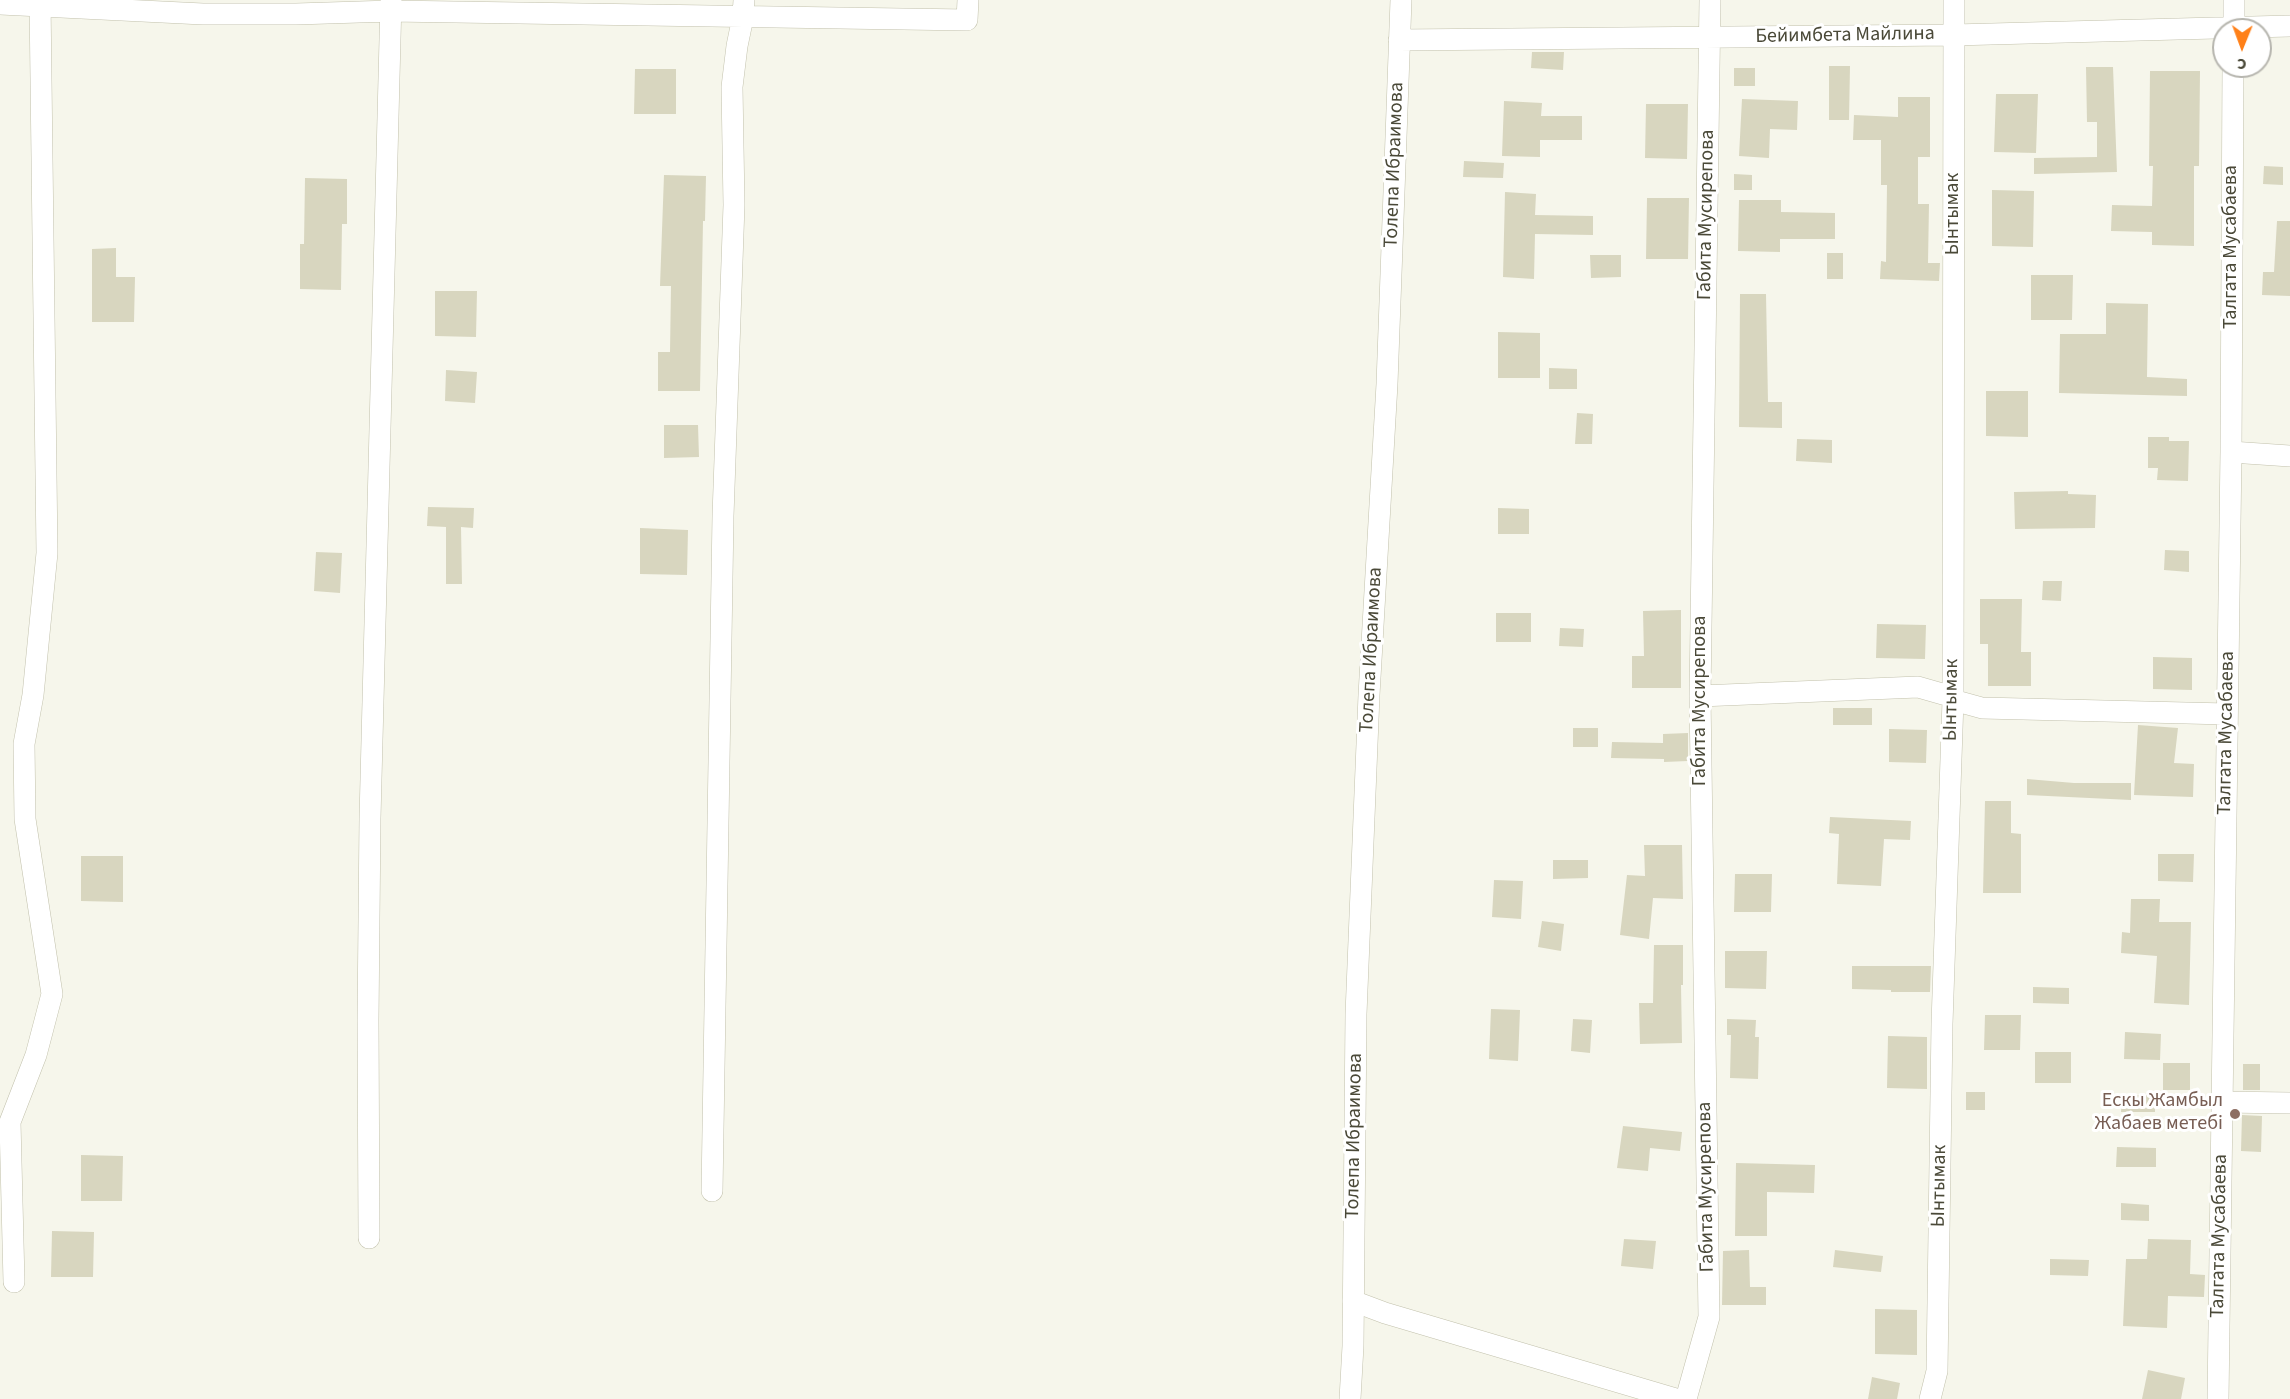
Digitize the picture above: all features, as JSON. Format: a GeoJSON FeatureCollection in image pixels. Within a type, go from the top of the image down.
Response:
{"type":"FeatureCollection","features":[{"type":"Feature","properties":{"kind":"street"},"geometry":{"type":"LineString","coordinates":[[0,4],[40,2],[203,14],[296,14],[391,6],[744,9],[967,20],[968,0]]}},
{"type":"Feature","properties":{"kind":"street","name":"Толепа Ибраимова"},"geometry":{"type":"LineString","coordinates":[[1350,1399],[1353,1328],[1356,1014],[1369,695],[1387,384],[1401,0]]}},
{"type":"Feature","properties":{"kind":"street","name":"Габита Мусирепова"},"geometry":{"type":"LineString","coordinates":[[1686,1399],[1709,1317],[1700,696],[1710,0]]}},
{"type":"Feature","properties":{"kind":"street","name":"Ынтымак"},"geometry":{"type":"LineString","coordinates":[[1930,1399],[1937,1371],[1942,1036],[1953,699],[1954,0]]}},
{"type":"Feature","properties":{"kind":"street"},"geometry":{"type":"LineString","coordinates":[[2234,0],[2234,18]]}},
{"type":"Feature","properties":{"kind":"street"},"geometry":{"type":"LineString","coordinates":[[14,1282],[10,1122],[36,1055],[52,994],[25,808],[24,744],[33,695],[47,553],[40,2]]}},
{"type":"Feature","properties":{"kind":"street"},"geometry":{"type":"LineString","coordinates":[[369,1238],[370,818],[391,6]]}},
{"type":"Feature","properties":{"kind":"street"},"geometry":{"type":"LineString","coordinates":[[712,1191],[723,516],[734,205],[732,87],[736,46],[744,9]]}},
{"type":"Feature","properties":{"kind":"street","name":"Бейимбета Майлина"},"geometry":{"type":"LineString","coordinates":[[2272,27],[2290,26]]}},
{"type":"Feature","properties":{"kind":"street","name":"Бейимбета Майлина"},"geometry":{"type":"LineString","coordinates":[[1399,40],[1954,35],[2212,29]]}},
{"type":"Feature","properties":{"kind":"street","name":"Талгата Мусабаева"},"geometry":{"type":"LineString","coordinates":[[2218,1399],[2231,452],[2233,78]]}},
{"type":"Feature","properties":{"kind":"street"},"geometry":{"type":"LineString","coordinates":[[2231,452],[2290,456]]}},
{"type":"Feature","properties":{"kind":"street"},"geometry":{"type":"LineString","coordinates":[[1700,696],[1918,687],[1982,708],[2227,714]]}},
{"type":"Feature","properties":{"kind":"street"},"geometry":{"type":"LineString","coordinates":[[2222,1102],[2290,1102]]}},
{"type":"Feature","properties":{"kind":"street"},"geometry":{"type":"LineString","coordinates":[[1353,1301],[1385,1313],[1676,1399]]}},
{"type":"Feature","properties":{"kind":"street"},"geometry":{"type":"LineString","coordinates":[[1353,1328],[1385,1313]]}},
{"type":"Feature","properties":{"kind":"building"},"geometry":{"type":"Polygon","coordinates":[[[1532,52],[1564,52],[1563,70],[1531,68],[1532,52]]]}},
{"type":"Feature","properties":{"kind":"building"},"geometry":{"type":"Polygon","coordinates":[[[1829,66],[1850,66],[1849,120],[1829,120],[1829,66]]]}},
{"type":"Feature","properties":{"kind":"building"},"geometry":{"type":"Polygon","coordinates":[[[2086,67],[2113,67],[2117,172],[2034,174],[2034,158],[2097,157],[2097,122],[2087,122],[2086,67]]]}},
{"type":"Feature","properties":{"kind":"building"},"geometry":{"type":"Polygon","coordinates":[[[1734,68],[1755,68],[1755,86],[1734,86],[1734,68]]]}},
{"type":"Feature","properties":{"kind":"building"},"geometry":{"type":"Polygon","coordinates":[[[635,69],[676,69],[676,114],[634,114],[635,69]]]}},
{"type":"Feature","properties":{"kind":"building"},"geometry":{"type":"Polygon","coordinates":[[[2150,71],[2200,71],[2199,166],[2194,166],[2194,246],[2152,245],[2152,232],[2111,231],[2112,205],[2152,206],[2153,166],[2149,166],[2150,71]]]}},
{"type":"Feature","properties":{"kind":"building"},"geometry":{"type":"Polygon","coordinates":[[[1996,94],[2038,94],[2036,153],[1994,152],[1996,94]]]}},
{"type":"Feature","properties":{"kind":"building"},"geometry":{"type":"Polygon","coordinates":[[[1898,97],[1930,97],[1930,157],[1918,157],[1918,204],[1929,204],[1928,263],[1940,263],[1939,281],[1880,279],[1881,261],[1886,262],[1887,185],[1881,185],[1881,140],[1853,140],[1854,115],[1898,117],[1898,97]]]}},
{"type":"Feature","properties":{"kind":"building"},"geometry":{"type":"Polygon","coordinates":[[[1742,99],[1798,101],[1797,130],[1770,129],[1769,158],[1739,156],[1742,99]]]}},
{"type":"Feature","properties":{"kind":"building"},"geometry":{"type":"Polygon","coordinates":[[[1504,101],[1542,103],[1541,116],[1582,116],[1582,140],[1540,140],[1540,157],[1502,156],[1504,101]]]}},
{"type":"Feature","properties":{"kind":"building"},"geometry":{"type":"Polygon","coordinates":[[[1646,104],[1688,104],[1687,159],[1645,158],[1646,104]]]}},
{"type":"Feature","properties":{"kind":"building"},"geometry":{"type":"Polygon","coordinates":[[[1464,161],[1504,163],[1503,178],[1463,177],[1464,161]]]}},
{"type":"Feature","properties":{"kind":"building"},"geometry":{"type":"Polygon","coordinates":[[[2264,166],[2283,167],[2283,185],[2263,184],[2264,166]]]}},
{"type":"Feature","properties":{"kind":"building"},"geometry":{"type":"Polygon","coordinates":[[[1734,174],[1752,175],[1752,190],[1734,190],[1734,174]]]}},
{"type":"Feature","properties":{"kind":"building"},"geometry":{"type":"Polygon","coordinates":[[[664,175],[706,176],[700,391],[658,391],[658,352],[670,352],[671,286],[660,286],[664,175]]]}},
{"type":"Feature","properties":{"kind":"building"},"geometry":{"type":"Polygon","coordinates":[[[305,178],[347,179],[347,224],[342,224],[341,290],[300,289],[300,244],[304,244],[305,178]]]}},
{"type":"Feature","properties":{"kind":"building"},"geometry":{"type":"Polygon","coordinates":[[[1992,190],[2034,191],[2033,247],[1992,246],[1992,190]]]}},
{"type":"Feature","properties":{"kind":"building"},"geometry":{"type":"Polygon","coordinates":[[[1505,192],[1536,194],[1535,215],[1593,216],[1593,235],[1535,234],[1534,279],[1503,277],[1505,192]]]}},
{"type":"Feature","properties":{"kind":"building"},"geometry":{"type":"Polygon","coordinates":[[[1647,198],[1689,198],[1688,259],[1646,259],[1647,198]]]}},
{"type":"Feature","properties":{"kind":"building"},"geometry":{"type":"Polygon","coordinates":[[[1739,200],[1781,200],[1781,212],[1835,213],[1835,239],[1780,239],[1780,252],[1738,251],[1739,200]]]}},
{"type":"Feature","properties":{"kind":"building"},"geometry":{"type":"Polygon","coordinates":[[[2277,221],[2290,221],[2290,296],[2262,295],[2263,272],[2274,272],[2277,221]]]}},
{"type":"Feature","properties":{"kind":"building"},"geometry":{"type":"Polygon","coordinates":[[[116,248],[116,277],[135,277],[134,322],[92,322],[92,249],[116,248]]]}},
{"type":"Feature","properties":{"kind":"building"},"geometry":{"type":"Polygon","coordinates":[[[1827,253],[1843,253],[1843,279],[1827,279],[1827,253]]]}},
{"type":"Feature","properties":{"kind":"building"},"geometry":{"type":"Polygon","coordinates":[[[1590,255],[1621,255],[1621,277],[1591,278],[1590,255]]]}},
{"type":"Feature","properties":{"kind":"building"},"geometry":{"type":"Polygon","coordinates":[[[2031,275],[2073,275],[2072,320],[2031,320],[2031,275]]]}},
{"type":"Feature","properties":{"kind":"building"},"geometry":{"type":"Polygon","coordinates":[[[435,291],[477,291],[476,337],[435,336],[435,291]]]}},
{"type":"Feature","properties":{"kind":"building"},"geometry":{"type":"Polygon","coordinates":[[[1740,294],[1766,294],[1768,402],[1782,402],[1782,428],[1739,427],[1740,294]]]}},
{"type":"Feature","properties":{"kind":"building"},"geometry":{"type":"Polygon","coordinates":[[[2106,303],[2148,304],[2147,377],[2187,379],[2187,396],[2059,393],[2060,334],[2106,334],[2106,303]]]}},
{"type":"Feature","properties":{"kind":"building"},"geometry":{"type":"Polygon","coordinates":[[[1498,332],[1540,333],[1540,378],[1498,378],[1498,332]]]}},
{"type":"Feature","properties":{"kind":"building"},"geometry":{"type":"Polygon","coordinates":[[[1549,368],[1577,369],[1577,389],[1549,389],[1549,368]]]}},
{"type":"Feature","properties":{"kind":"building"},"geometry":{"type":"Polygon","coordinates":[[[446,370],[477,372],[475,403],[445,401],[446,370]]]}},
{"type":"Feature","properties":{"kind":"building"},"geometry":{"type":"Polygon","coordinates":[[[1986,391],[2028,391],[2028,437],[1986,436],[1986,391]]]}},
{"type":"Feature","properties":{"kind":"building"},"geometry":{"type":"Polygon","coordinates":[[[1577,413],[1593,414],[1592,444],[1575,444],[1577,413]]]}},
{"type":"Feature","properties":{"kind":"building"},"geometry":{"type":"Polygon","coordinates":[[[664,425],[698,425],[699,457],[664,458],[664,425]]]}},
{"type":"Feature","properties":{"kind":"building"},"geometry":{"type":"Polygon","coordinates":[[[2148,437],[2169,437],[2169,441],[2189,441],[2188,481],[2157,480],[2158,468],[2148,468],[2148,437]]]}},
{"type":"Feature","properties":{"kind":"building"},"geometry":{"type":"Polygon","coordinates":[[[1797,439],[1832,440],[1832,463],[1796,461],[1797,439]]]}},
{"type":"Feature","properties":{"kind":"building"},"geometry":{"type":"Polygon","coordinates":[[[2068,491],[2068,494],[2096,495],[2095,528],[2015,529],[2014,492],[2068,491]]]}},
{"type":"Feature","properties":{"kind":"building"},"geometry":{"type":"Polygon","coordinates":[[[428,507],[474,508],[473,528],[461,527],[462,584],[446,584],[446,527],[427,526],[428,507]]]}},
{"type":"Feature","properties":{"kind":"building"},"geometry":{"type":"Polygon","coordinates":[[[1498,508],[1529,509],[1529,534],[1498,534],[1498,508]]]}},
{"type":"Feature","properties":{"kind":"building"},"geometry":{"type":"Polygon","coordinates":[[[640,528],[688,530],[687,575],[640,574],[640,528]]]}},
{"type":"Feature","properties":{"kind":"building"},"geometry":{"type":"Polygon","coordinates":[[[2165,550],[2189,551],[2189,572],[2164,570],[2165,550]]]}},
{"type":"Feature","properties":{"kind":"building"},"geometry":{"type":"Polygon","coordinates":[[[316,552],[342,553],[340,593],[314,591],[316,552]]]}},
{"type":"Feature","properties":{"kind":"building"},"geometry":{"type":"Polygon","coordinates":[[[2043,581],[2062,581],[2061,601],[2042,600],[2043,581]]]}},
{"type":"Feature","properties":{"kind":"building"},"geometry":{"type":"Polygon","coordinates":[[[1980,599],[2022,599],[2021,652],[2031,652],[2031,686],[1988,686],[1988,644],[1980,644],[1980,599]]]}},
{"type":"Feature","properties":{"kind":"building"},"geometry":{"type":"Polygon","coordinates":[[[1681,610],[1681,688],[1632,688],[1632,656],[1644,656],[1643,611],[1681,610]]]}},
{"type":"Feature","properties":{"kind":"building"},"geometry":{"type":"Polygon","coordinates":[[[1496,613],[1531,613],[1531,642],[1496,642],[1496,613]]]}},
{"type":"Feature","properties":{"kind":"building"},"geometry":{"type":"Polygon","coordinates":[[[1877,624],[1926,625],[1925,659],[1876,658],[1877,624]]]}},
{"type":"Feature","properties":{"kind":"building"},"geometry":{"type":"Polygon","coordinates":[[[1560,628],[1584,629],[1583,647],[1559,646],[1560,628]]]}},
{"type":"Feature","properties":{"kind":"building"},"geometry":{"type":"Polygon","coordinates":[[[2153,657],[2192,658],[2192,690],[2153,689],[2153,657]]]}},
{"type":"Feature","properties":{"kind":"building"},"geometry":{"type":"Polygon","coordinates":[[[1833,708],[1872,708],[1872,725],[1833,725],[1833,708]]]}},
{"type":"Feature","properties":{"kind":"building"},"geometry":{"type":"Polygon","coordinates":[[[2138,725],[2178,728],[2174,763],[2194,764],[2193,797],[2134,795],[2138,725]]]}},
{"type":"Feature","properties":{"kind":"building"},"geometry":{"type":"Polygon","coordinates":[[[1573,728],[1598,728],[1598,747],[1573,747],[1573,728]]]}},
{"type":"Feature","properties":{"kind":"building"},"geometry":{"type":"Polygon","coordinates":[[[1889,729],[1927,730],[1926,763],[1889,762],[1889,729]]]}},
{"type":"Feature","properties":{"kind":"building"},"geometry":{"type":"Polygon","coordinates":[[[1688,733],[1688,761],[1664,762],[1664,759],[1611,758],[1612,742],[1663,743],[1663,734],[1688,733]]]}},
{"type":"Feature","properties":{"kind":"building"},"geometry":{"type":"Polygon","coordinates":[[[2027,779],[2074,783],[2131,783],[2131,800],[2027,795],[2027,779]]]}},
{"type":"Feature","properties":{"kind":"building"},"geometry":{"type":"Polygon","coordinates":[[[1985,801],[2011,801],[2011,833],[2021,834],[2021,893],[1983,893],[1985,801]]]}},
{"type":"Feature","properties":{"kind":"building"},"geometry":{"type":"Polygon","coordinates":[[[1830,817],[1911,821],[1910,840],[1884,839],[1881,886],[1837,884],[1839,834],[1829,833],[1830,817]]]}},
{"type":"Feature","properties":{"kind":"building"},"geometry":{"type":"Polygon","coordinates":[[[1644,845],[1682,845],[1683,899],[1653,898],[1649,939],[1620,935],[1627,875],[1645,876],[1644,845]]]}},
{"type":"Feature","properties":{"kind":"building"},"geometry":{"type":"Polygon","coordinates":[[[2158,854],[2194,854],[2193,882],[2158,881],[2158,854]]]}},
{"type":"Feature","properties":{"kind":"building"},"geometry":{"type":"Polygon","coordinates":[[[81,856],[123,856],[123,902],[81,901],[81,856]]]}},
{"type":"Feature","properties":{"kind":"building"},"geometry":{"type":"Polygon","coordinates":[[[1553,860],[1588,860],[1588,878],[1553,879],[1553,860]]]}},
{"type":"Feature","properties":{"kind":"building"},"geometry":{"type":"Polygon","coordinates":[[[1735,874],[1772,874],[1771,912],[1734,912],[1735,874]]]}},
{"type":"Feature","properties":{"kind":"building"},"geometry":{"type":"Polygon","coordinates":[[[1494,880],[1523,881],[1521,919],[1492,917],[1494,880]]]}},
{"type":"Feature","properties":{"kind":"building"},"geometry":{"type":"Polygon","coordinates":[[[2131,899],[2160,899],[2159,922],[2191,922],[2189,1005],[2154,1003],[2157,956],[2121,953],[2122,932],[2130,933],[2131,899]]]}},
{"type":"Feature","properties":{"kind":"building"},"geometry":{"type":"Polygon","coordinates":[[[1542,921],[1564,924],[1561,951],[1538,947],[1542,921]]]}},
{"type":"Feature","properties":{"kind":"building"},"geometry":{"type":"Polygon","coordinates":[[[1654,945],[1683,945],[1682,1043],[1640,1044],[1639,1003],[1653,1003],[1654,945]]]}},
{"type":"Feature","properties":{"kind":"building"},"geometry":{"type":"Polygon","coordinates":[[[1725,951],[1767,951],[1766,989],[1725,988],[1725,951]]]}},
{"type":"Feature","properties":{"kind":"building"},"geometry":{"type":"Polygon","coordinates":[[[1852,966],[1931,966],[1930,992],[1852,989],[1852,966]]]}},
{"type":"Feature","properties":{"kind":"building"},"geometry":{"type":"Polygon","coordinates":[[[2033,987],[2069,988],[2069,1004],[2033,1003],[2033,987]]]}},
{"type":"Feature","properties":{"kind":"building"},"geometry":{"type":"Polygon","coordinates":[[[1491,1009],[1520,1010],[1518,1061],[1489,1059],[1491,1009]]]}},
{"type":"Feature","properties":{"kind":"building"},"geometry":{"type":"Polygon","coordinates":[[[1985,1015],[2021,1015],[2020,1050],[1984,1050],[1985,1015]]]}},
{"type":"Feature","properties":{"kind":"building"},"geometry":{"type":"Polygon","coordinates":[[[1573,1019],[1592,1020],[1590,1053],[1571,1051],[1573,1019]]]}},
{"type":"Feature","properties":{"kind":"building"},"geometry":{"type":"Polygon","coordinates":[[[1727,1019],[1756,1020],[1755,1037],[1759,1037],[1758,1079],[1730,1078],[1731,1035],[1727,1035],[1727,1019]]]}},
{"type":"Feature","properties":{"kind":"building"},"geometry":{"type":"Polygon","coordinates":[[[2125,1032],[2161,1034],[2160,1060],[2124,1059],[2125,1032]]]}},
{"type":"Feature","properties":{"kind":"building"},"geometry":{"type":"Polygon","coordinates":[[[1888,1036],[1927,1037],[1927,1089],[1887,1088],[1888,1036]]]}},
{"type":"Feature","properties":{"kind":"building"},"geometry":{"type":"Polygon","coordinates":[[[2035,1052],[2071,1052],[2071,1083],[2035,1083],[2035,1052]]]}},
{"type":"Feature","properties":{"kind":"building"},"geometry":{"type":"Polygon","coordinates":[[[2163,1063],[2190,1063],[2190,1090],[2163,1090],[2163,1063]]]}},
{"type":"Feature","properties":{"kind":"building"},"geometry":{"type":"Polygon","coordinates":[[[2243,1064],[2260,1064],[2260,1090],[2243,1090],[2243,1064]]]}},
{"type":"Feature","properties":{"kind":"building"},"geometry":{"type":"Polygon","coordinates":[[[1966,1092],[1985,1092],[1985,1110],[1966,1110],[1966,1092]]]}},
{"type":"Feature","properties":{"kind":"building"},"geometry":{"type":"Polygon","coordinates":[[[2122,1095],[2155,1095],[2155,1112],[2121,1112],[2122,1095]]]}},
{"type":"Feature","properties":{"kind":"building"},"geometry":{"type":"Polygon","coordinates":[[[2242,1115],[2262,1116],[2261,1152],[2241,1151],[2242,1115]]]}},
{"type":"Feature","properties":{"kind":"building"},"geometry":{"type":"Polygon","coordinates":[[[1623,1126],[1682,1132],[1680,1151],[1650,1148],[1648,1171],[1617,1168],[1623,1126]]]}},
{"type":"Feature","properties":{"kind":"building"},"geometry":{"type":"Polygon","coordinates":[[[2117,1147],[2156,1148],[2156,1167],[2116,1167],[2117,1147]]]}},
{"type":"Feature","properties":{"kind":"building"},"geometry":{"type":"Polygon","coordinates":[[[81,1155],[123,1156],[122,1201],[81,1201],[81,1155]]]}},
{"type":"Feature","properties":{"kind":"building"},"geometry":{"type":"Polygon","coordinates":[[[1736,1163],[1815,1165],[1814,1193],[1767,1192],[1767,1236],[1735,1236],[1736,1163]]]}},
{"type":"Feature","properties":{"kind":"building"},"geometry":{"type":"Polygon","coordinates":[[[2121,1203],[2149,1205],[2149,1221],[2121,1220],[2121,1203]]]}},
{"type":"Feature","properties":{"kind":"building"},"geometry":{"type":"Polygon","coordinates":[[[52,1231],[94,1232],[93,1277],[51,1277],[52,1231]]]}},
{"type":"Feature","properties":{"kind":"building"},"geometry":{"type":"Polygon","coordinates":[[[1624,1239],[1656,1241],[1653,1269],[1621,1266],[1624,1239]]]}},
{"type":"Feature","properties":{"kind":"building"},"geometry":{"type":"Polygon","coordinates":[[[2148,1239],[2191,1240],[2190,1274],[2205,1275],[2204,1297],[2168,1296],[2167,1328],[2123,1326],[2126,1259],[2147,1259],[2148,1239]]]}},
{"type":"Feature","properties":{"kind":"building"},"geometry":{"type":"Polygon","coordinates":[[[1749,1250],[1750,1287],[1766,1287],[1766,1305],[1722,1305],[1723,1251],[1749,1250]]]}},
{"type":"Feature","properties":{"kind":"building"},"geometry":{"type":"Polygon","coordinates":[[[1835,1250],[1883,1256],[1881,1272],[1833,1267],[1835,1250]]]}},
{"type":"Feature","properties":{"kind":"building"},"geometry":{"type":"Polygon","coordinates":[[[2050,1259],[2089,1260],[2088,1276],[2050,1275],[2050,1259]]]}},
{"type":"Feature","properties":{"kind":"building"},"geometry":{"type":"Polygon","coordinates":[[[1875,1309],[1917,1310],[1917,1355],[1875,1354],[1875,1309]]]}},
{"type":"Feature","properties":{"kind":"building"},"geometry":{"type":"Polygon","coordinates":[[[2148,1370],[2185,1378],[2181,1399],[2142,1399],[2148,1370]]]}},
{"type":"Feature","properties":{"kind":"building"},"geometry":{"type":"Polygon","coordinates":[[[1872,1377],[1900,1383],[1897,1399],[1868,1399],[1872,1377]]]}},
{"type":"Feature","properties":{"kind":"place","name":"Ескы Жамбыл Жабаев метебі"},"geometry":{"type":"Point","coordinates":[2235,1114]}}]}
